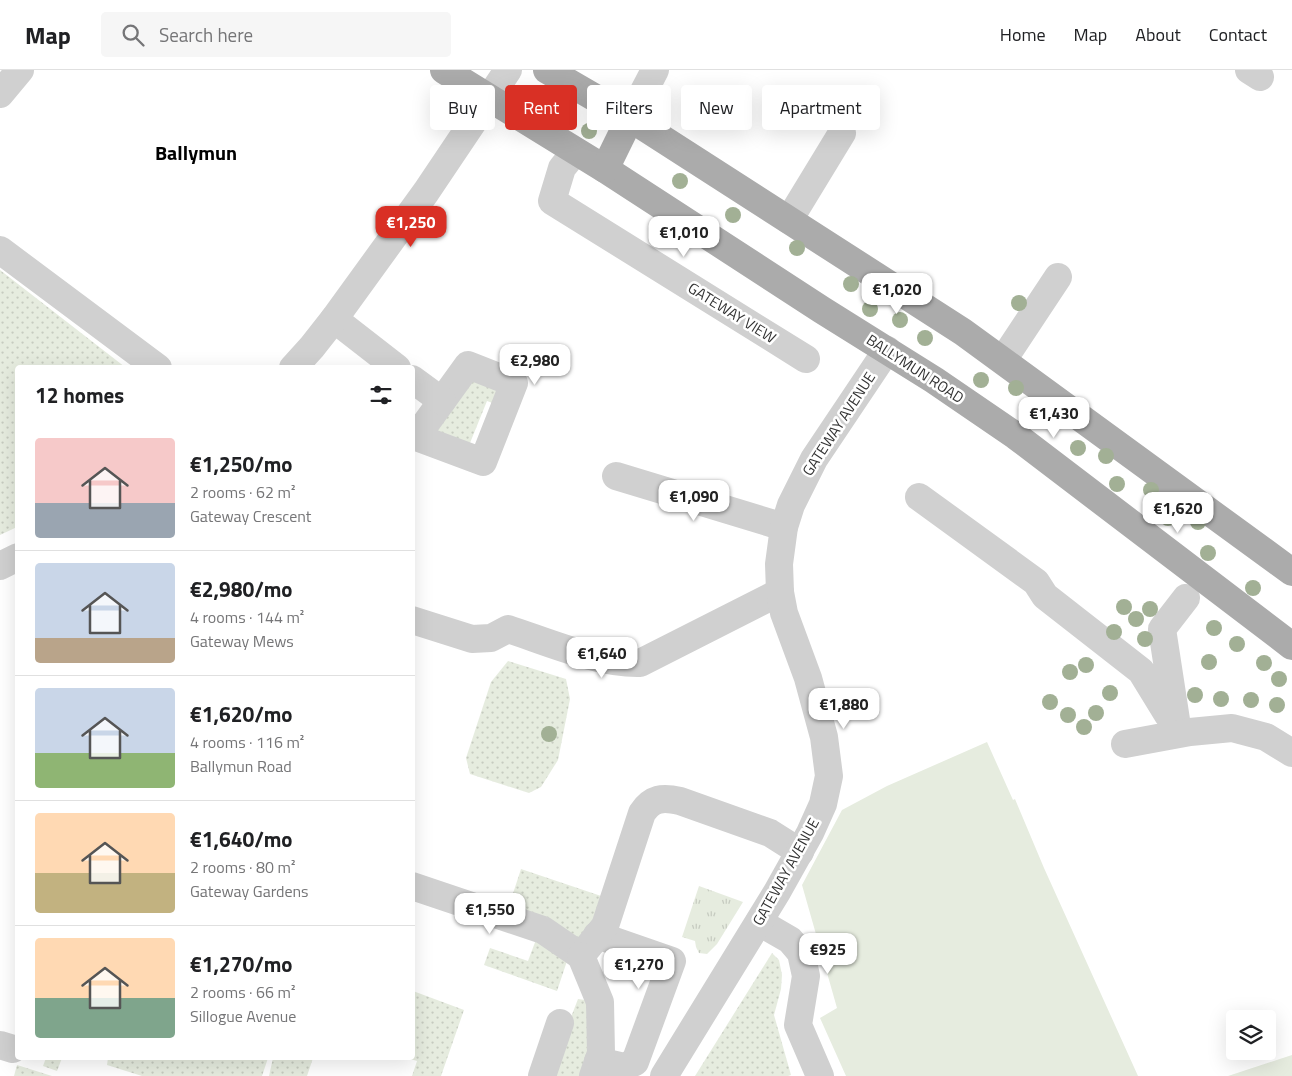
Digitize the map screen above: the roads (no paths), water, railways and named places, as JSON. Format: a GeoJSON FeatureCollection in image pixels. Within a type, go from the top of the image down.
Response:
{"type":"FeatureCollection","features":[{"type":"Feature","properties":{"kind":"main road","name":"BALLYMUN ROAD"},"geometry":{"type":"LineString","coordinates":[[444,70],[469,85]]}},
{"type":"Feature","properties":{"kind":"main road"},"geometry":{"type":"LineString","coordinates":[[548,70],[587,93]]}},
{"type":"Feature","properties":{"kind":"main road","name":"BALLYMUN ROAD"},"geometry":{"type":"LineString","coordinates":[[495,101],[605,169],[764,273],[934,380],[1016,436],[1292,646]]}},
{"type":"Feature","properties":{"kind":"main road"},"geometry":{"type":"LineString","coordinates":[[605,169],[624,130]]}},
{"type":"Feature","properties":{"kind":"main road"},"geometry":{"type":"LineString","coordinates":[[649,130],[1004,360],[1292,572]]}},
{"type":"Feature","properties":{"kind":"street"},"geometry":{"type":"LineString","coordinates":[[0,94],[20,70]]}},
{"type":"Feature","properties":{"kind":"street"},"geometry":{"type":"LineString","coordinates":[[495,88],[508,70]]}},
{"type":"Feature","properties":{"kind":"street"},"geometry":{"type":"LineString","coordinates":[[647,85],[655,70]]}},
{"type":"Feature","properties":{"kind":"street"},"geometry":{"type":"LineString","coordinates":[[296,365],[334,319],[426,192],[467,130]]}},
{"type":"Feature","properties":{"kind":"street"},"geometry":{"type":"LineString","coordinates":[[789,220],[842,133]]}},
{"type":"Feature","properties":{"kind":"street","name":"GATEWAY VIEW"},"geometry":{"type":"LineString","coordinates":[[575,152],[562,168],[552,202],[806,359]]}},
{"type":"Feature","properties":{"kind":"street"},"geometry":{"type":"LineString","coordinates":[[0,250],[154,365]]}},
{"type":"Feature","properties":{"kind":"street"},"geometry":{"type":"LineString","coordinates":[[1004,360],[1058,277]]}},
{"type":"Feature","properties":{"kind":"street"},"geometry":{"type":"LineString","coordinates":[[334,319],[393,365]]}},
{"type":"Feature","properties":{"kind":"street","name":"GATEWAY AVENUE"},"geometry":{"type":"LineString","coordinates":[[664,1076],[800,852],[822,804],[829,776],[822,729],[808,678],[784,613],[780,592],[780,564],[784,527],[791,505],[814,459],[887,350]]}},
{"type":"Feature","properties":{"kind":"street"},"geometry":{"type":"LineString","coordinates":[[415,381],[442,402]]}},
{"type":"Feature","properties":{"kind":"street"},"geometry":{"type":"LineString","coordinates":[[616,476],[784,527]]}},
{"type":"Feature","properties":{"kind":"street"},"geometry":{"type":"LineString","coordinates":[[919,497],[1036,582],[1045,596],[1141,671],[1168,715],[1176,720],[1162,629],[1186,598]]}},
{"type":"Feature","properties":{"kind":"street"},"geometry":{"type":"LineString","coordinates":[[0,566],[15,559]]}},
{"type":"Feature","properties":{"kind":"street"},"geometry":{"type":"LineString","coordinates":[[415,621],[472,639],[491,638],[508,629],[592,656],[627,663],[640,662],[780,592]]}},
{"type":"Feature","properties":{"kind":"street"},"geometry":{"type":"LineString","coordinates":[[1125,744],[1190,732],[1232,728],[1266,737],[1292,753]]}},
{"type":"Feature","properties":{"kind":"street"},"geometry":{"type":"LineString","coordinates":[[589,945],[605,926],[642,814],[647,806],[656,800],[667,798],[680,801],[770,833],[800,852]]}},
{"type":"Feature","properties":{"kind":"street"},"geometry":{"type":"LineString","coordinates":[[415,887],[589,945],[672,961],[635,1062],[624,1067],[596,1068],[601,1054],[600,1002],[589,945]]}},
{"type":"Feature","properties":{"kind":"street"},"geometry":{"type":"LineString","coordinates":[[759,922],[790,940],[801,953],[806,976],[798,1025],[820,1076]]}},
{"type":"Feature","properties":{"kind":"street"},"geometry":{"type":"LineString","coordinates":[[542,1076],[560,1023]]}},
{"type":"Feature","properties":{"kind":"district","name":"Ballymun"},"geometry":{"type":"Point","coordinates":[196,153]}}]}
